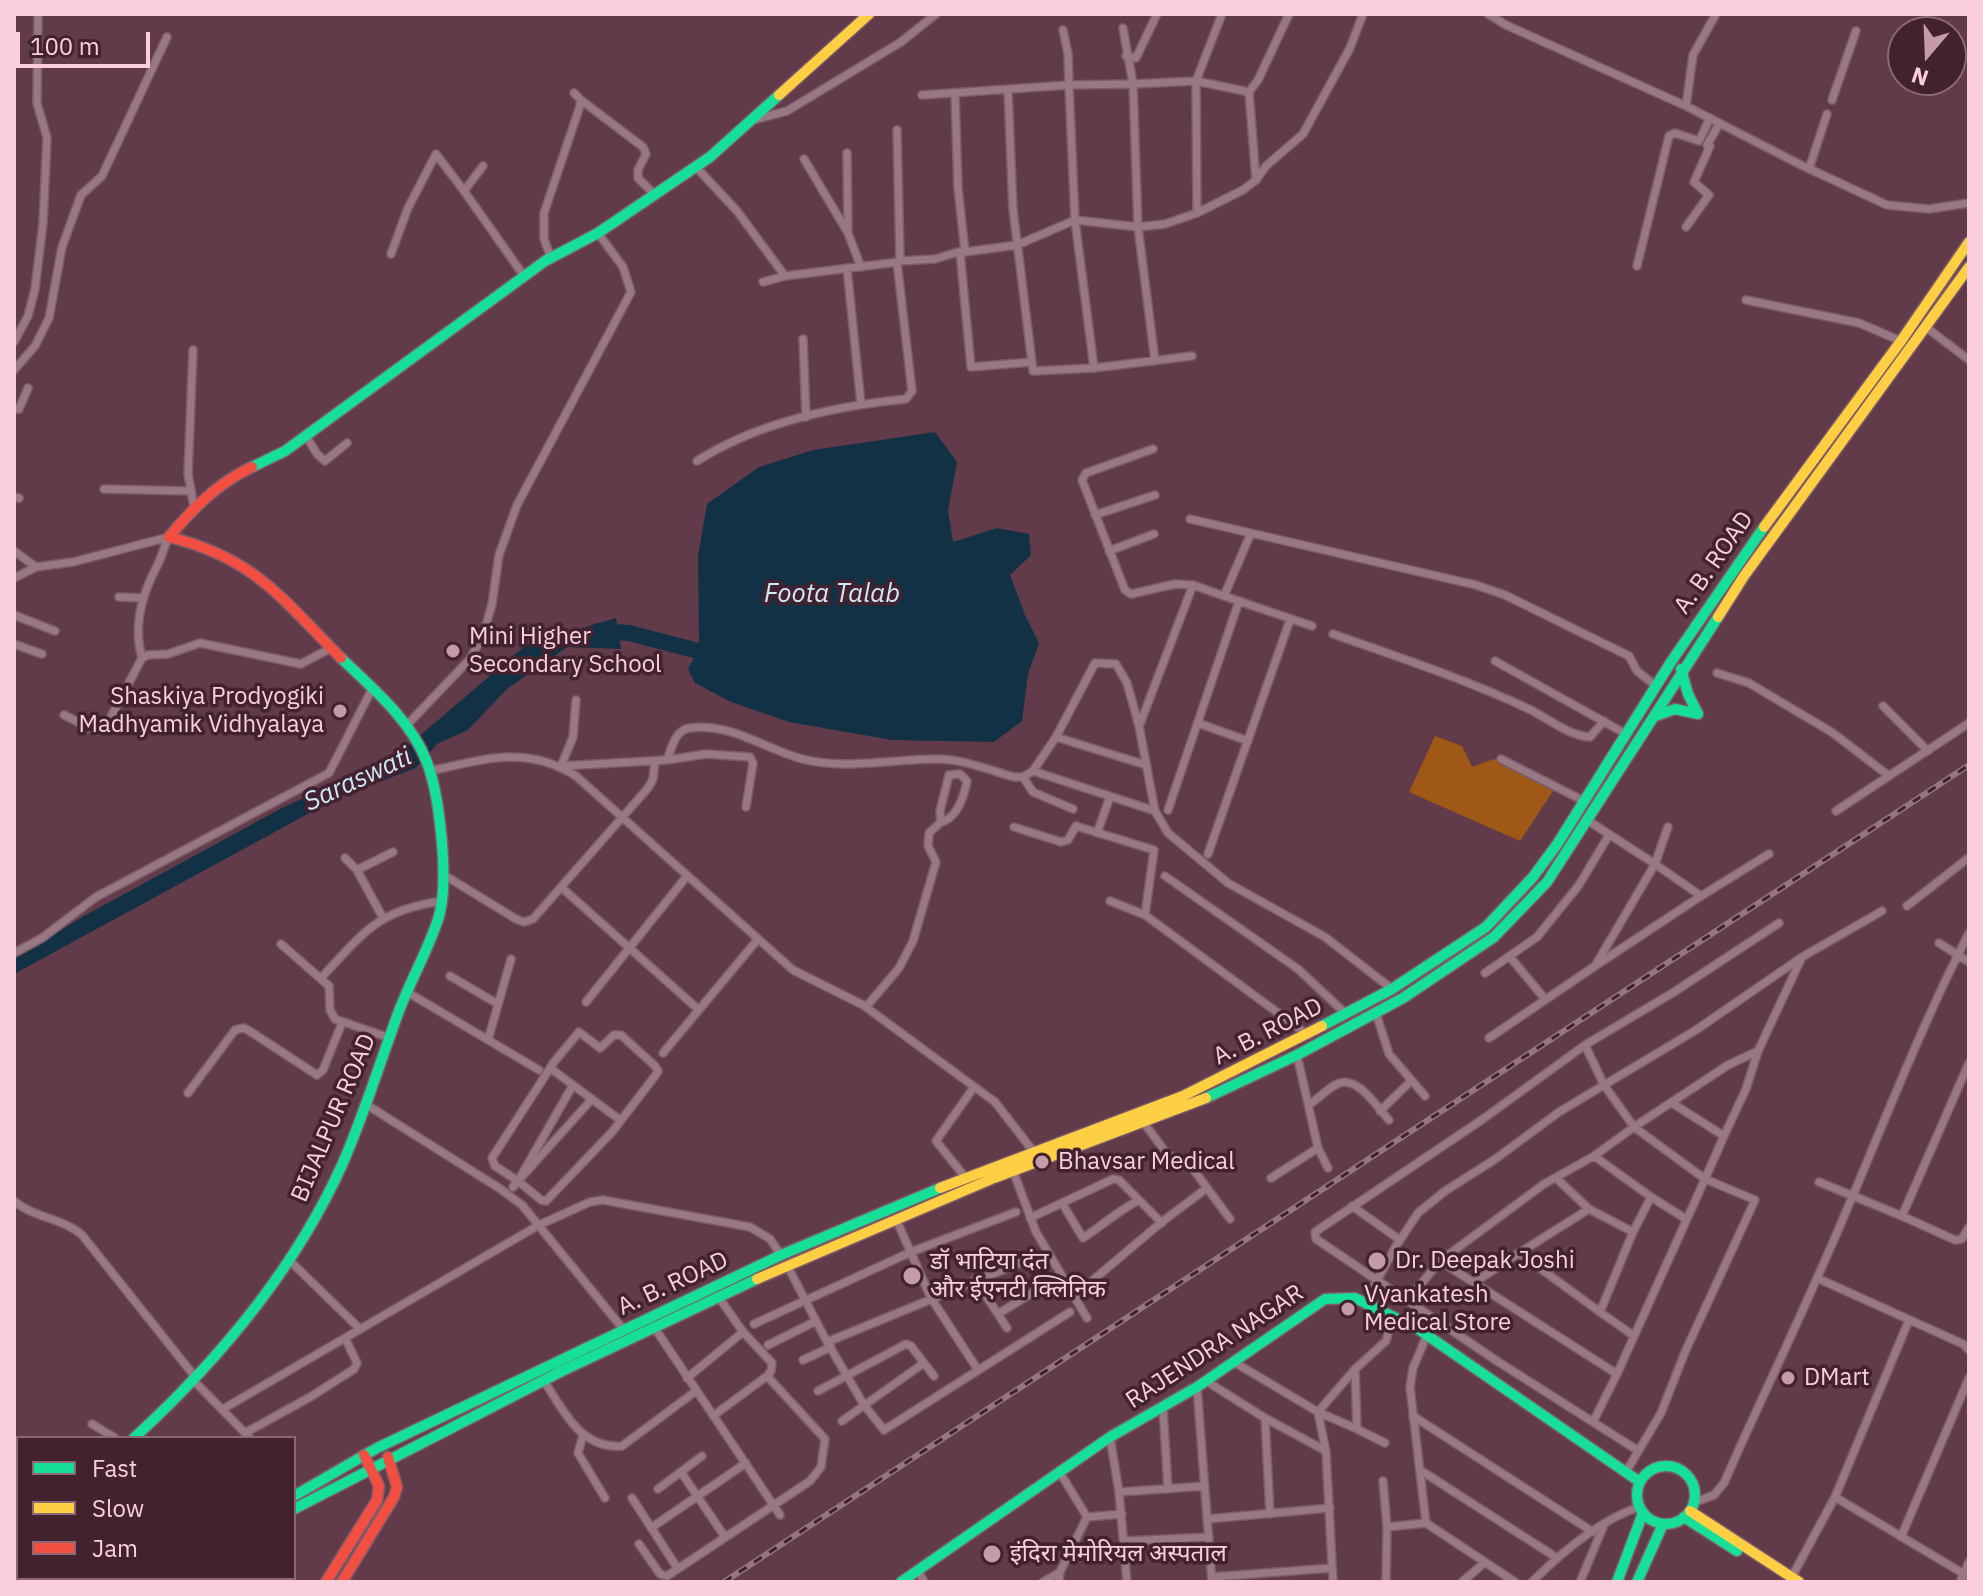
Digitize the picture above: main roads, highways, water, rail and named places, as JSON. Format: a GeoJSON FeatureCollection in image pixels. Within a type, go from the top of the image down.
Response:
{"type":"FeatureCollection","features":[{"type":"Feature","properties":{"kind":"main road","name":"BIJALPUR ROAD"},"geometry":{"type":"LineString","coordinates":[[136,1436],[251,1317],[289,1260],[332,1185],[367,1105],[407,992],[440,912],[444,875],[426,758],[408,729],[253,570],[220,550],[169,537],[194,507],[235,475],[285,451],[524,276],[598,233],[696,167],[869,14]]}},
{"type":"Feature","properties":{"kind":"main road","name":"A. B. ROAD"},"geometry":{"type":"LineString","coordinates":[[296,1491],[381,1446],[623,1329],[965,1177],[1183,1096],[1308,1035],[1392,989],[1486,927],[1510,904],[1558,843],[1671,662],[1816,453],[1901,341],[1969,242]]}},
{"type":"Feature","properties":{"kind":"main road","name":"A. B. ROAD"},"geometry":{"type":"LineString","coordinates":[[373,1470],[784,1260],[1186,1108],[1376,1013],[1494,937],[1547,882],[1744,576],[1969,267]]}},
{"type":"Feature","properties":{"kind":"main road"},"geometry":{"type":"LineString","coordinates":[[1642,708],[1655,716],[1675,709],[1698,714],[1688,694],[1683,670],[1671,662]]}},
{"type":"Feature","properties":{"kind":"main road"},"geometry":{"type":"LineString","coordinates":[[1656,686],[1668,694]]}},
{"type":"Feature","properties":{"kind":"main road","name":"RAJENDRA NAGAR"},"geometry":{"type":"LineString","coordinates":[[901,1582],[1059,1471],[1110,1437],[1202,1384],[1325,1299],[1355,1298],[1393,1315],[1427,1335],[1640,1482]]}},
{"type":"Feature","properties":{"kind":"main road"},"geometry":{"type":"LineString","coordinates":[[346,1577],[397,1487],[390,1461],[381,1446]]}},
{"type":"Feature","properties":{"kind":"main road"},"geometry":{"type":"LineString","coordinates":[[326,1582],[377,1500],[379,1486],[364,1455]]}},
{"type":"Feature","properties":{"kind":"main road"},"geometry":{"type":"LineString","coordinates":[[1658,1467],[1674,1468],[1688,1477],[1693,1485],[1689,1510],[1674,1523],[1663,1524],[1652,1520],[1641,1510],[1637,1498],[1640,1482],[1658,1467]]}},
{"type":"Feature","properties":{"kind":"main road"},"geometry":{"type":"LineString","coordinates":[[296,1508],[373,1470]]}},
{"type":"Feature","properties":{"kind":"main road"},"geometry":{"type":"LineString","coordinates":[[1617,1582],[1641,1510]]}},
{"type":"Feature","properties":{"kind":"main road"},"geometry":{"type":"LineString","coordinates":[[1689,1510],[1792,1581]]}},
{"type":"Feature","properties":{"kind":"main road"},"geometry":{"type":"LineString","coordinates":[[1637,1582],[1663,1524]]}},
{"type":"Feature","properties":{"kind":"water","name":"Foota Talab"},"geometry":{"type":"Polygon","coordinates":[[[935,432],[957,462],[948,510],[953,542],[997,528],[1029,534],[1031,555],[1010,575],[1039,643],[1028,674],[1022,721],[994,742],[892,740],[789,722],[731,702],[695,683],[688,669],[698,651],[698,556],[707,504],[759,467],[813,450],[935,432]]]}},
{"type":"Feature","properties":{"kind":"water"},"geometry":{"type":"Polygon","coordinates":[[[616,618],[621,649],[567,647],[507,689],[468,730],[437,744],[416,768],[339,797],[14,974],[14,959],[84,916],[282,808],[396,756],[526,645],[616,618]]]}},
{"type":"Feature","properties":{"kind":"waterway","name":"Saraswati"},"geometry":{"type":"LineString","coordinates":[[598,631],[629,633],[698,651]]}},
{"type":"Feature","properties":{"kind":"railway"},"geometry":{"type":"LineString","coordinates":[[724,1582],[1969,765]]}},
{"type":"Feature","properties":{"kind":"place","name":"Mini Higher Secondary School"},"geometry":{"type":"Point","coordinates":[453,651]}},
{"type":"Feature","properties":{"kind":"place","name":"Shaskiya Prodyogiki Madhyamik Vidhyalaya"},"geometry":{"type":"Point","coordinates":[340,711]}},
{"type":"Feature","properties":{"kind":"place","name":"Bhavsar Medical"},"geometry":{"type":"Point","coordinates":[1042,1162]}},
{"type":"Feature","properties":{"kind":"place","name":"Dr. Deepak Joshi"},"geometry":{"type":"Point","coordinates":[1377,1261]}},
{"type":"Feature","properties":{"kind":"place","name":"डॉ भाटिया दंत और ईएनटी क्लिनिक"},"geometry":{"type":"Point","coordinates":[912,1276]}},
{"type":"Feature","properties":{"kind":"place","name":"Vyankatesh Medical Store"},"geometry":{"type":"Point","coordinates":[1348,1309]}},
{"type":"Feature","properties":{"kind":"place","name":"DMart"},"geometry":{"type":"Point","coordinates":[1788,1378]}},
{"type":"Feature","properties":{"kind":"place","name":"इंदिरा मेमोरियल अस्पताल"},"geometry":{"type":"Point","coordinates":[992,1554]}}]}
